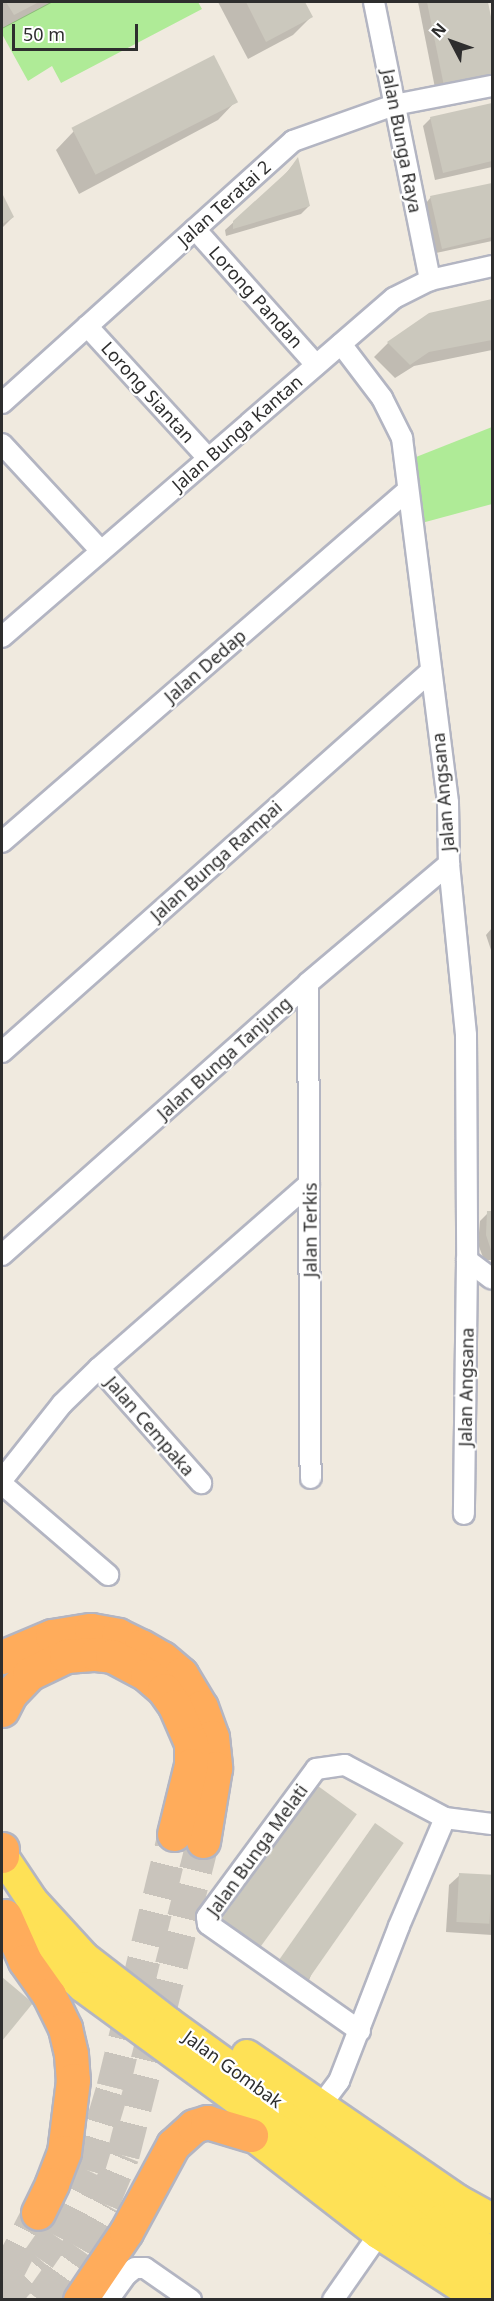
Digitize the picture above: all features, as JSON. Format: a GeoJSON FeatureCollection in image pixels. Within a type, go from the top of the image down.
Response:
{"type":"FeatureCollection","features":[{"type":"Feature","properties":{"kind":"highway"},"geometry":{"type":"LineString","coordinates":[[2,1658],[52,1636],[91,1630],[118,1635],[141,1646],[181,1674],[201,1707],[213,1737],[215,1768],[189,1837],[192,1765],[190,1743],[175,1706],[164,1690],[147,1675],[112,1656],[96,1654],[66,1656],[29,1674],[10,1694],[2,1710]]}},
{"type":"Feature","properties":{"kind":"highway"},"geometry":{"type":"LineString","coordinates":[[2,1849],[2,1856]]}},
{"type":"Feature","properties":{"kind":"highway"},"geometry":{"type":"LineString","coordinates":[[3,1913],[25,1961],[49,1995],[65,2028],[71,2054],[73,2080],[64,2152],[38,2213]]}},
{"type":"Feature","properties":{"kind":"highway"},"geometry":{"type":"LineString","coordinates":[[80,2300],[126,2232],[173,2145],[194,2126],[207,2122],[251,2135]]}},
{"type":"Feature","properties":{"kind":"main road","name":"Jalan Gombak"},"geometry":{"type":"LineString","coordinates":[[2,1856],[32,1900],[84,1957],[170,2023],[441,2220],[492,2253]]}},
{"type":"Feature","properties":{"kind":"main road","name":"Jalan Gombak"},"geometry":{"type":"LineString","coordinates":[[3,1913],[83,1987],[425,2233],[492,2274]]}},
{"type":"Feature","properties":{"kind":"main road"},"geometry":{"type":"LineString","coordinates":[[116,2011],[142,2049],[379,2234],[481,2300]]}},
{"type":"Feature","properties":{"kind":"main road"},"geometry":{"type":"LineString","coordinates":[[170,2023],[201,2024],[459,2200],[492,2219]]}},
{"type":"Feature","properties":{"kind":"street","name":"Jalan Bunga Raya"},"geometry":{"type":"LineString","coordinates":[[374,2],[430,280]]}},
{"type":"Feature","properties":{"kind":"street","name":"Jalan Teratai 2"},"geometry":{"type":"LineString","coordinates":[[2,403],[293,141],[394,105],[492,86]]}},
{"type":"Feature","properties":{"kind":"street","name":"Lorong Pandan"},"geometry":{"type":"LineString","coordinates":[[195,229],[316,365]]}},
{"type":"Feature","properties":{"kind":"street","name":"Jalan Bunga Kantan"},"geometry":{"type":"LineString","coordinates":[[2,637],[394,298],[430,280],[492,266]]}},
{"type":"Feature","properties":{"kind":"street","name":"Lorong Siantan"},"geometry":{"type":"LineString","coordinates":[[87,326],[208,458]]}},
{"type":"Feature","properties":{"kind":"street","name":"Jalan Angsana"},"geometry":{"type":"LineString","coordinates":[[341,344],[382,398],[402,438],[448,802],[449,864],[466,1035],[467,1260],[464,1514]]}},
{"type":"Feature","properties":{"kind":"street"},"geometry":{"type":"LineString","coordinates":[[2,444],[100,550]]}},
{"type":"Feature","properties":{"kind":"street","name":"Jalan Dedap"},"geometry":{"type":"LineString","coordinates":[[2,842],[408,490]]}},
{"type":"Feature","properties":{"kind":"street","name":"Jalan Bunga Rampai"},"geometry":{"type":"LineString","coordinates":[[2,1052],[431,671]]}},
{"type":"Feature","properties":{"kind":"street","name":"Jalan Bunga Tanjung"},"geometry":{"type":"LineString","coordinates":[[2,1255],[308,983],[449,864]]}},
{"type":"Feature","properties":{"kind":"street","name":"Jalan Terkis"},"geometry":{"type":"LineString","coordinates":[[308,983],[311,1478]]}},
{"type":"Feature","properties":{"kind":"street"},"geometry":{"type":"LineString","coordinates":[[108,1575],[2,1482],[62,1404],[99,1368],[309,1184]]}},
{"type":"Feature","properties":{"kind":"street"},"geometry":{"type":"LineString","coordinates":[[467,1260],[492,1279]]}},
{"type":"Feature","properties":{"kind":"street","name":"Jalan Cempaka"},"geometry":{"type":"LineString","coordinates":[[99,1368],[201,1484]]}},
{"type":"Feature","properties":{"kind":"street","name":"Jalan Bunga Melati"},"geometry":{"type":"LineString","coordinates":[[360,2031],[208,1924],[207,1917],[316,1769],[345,1765],[445,1818],[492,1824]]}},
{"type":"Feature","properties":{"kind":"street"},"geometry":{"type":"LineString","coordinates":[[321,2105],[339,2081],[399,1926],[445,1818]]}},
{"type":"Feature","properties":{"kind":"street"},"geometry":{"type":"LineString","coordinates":[[333,2300],[379,2234]]}},
{"type":"Feature","properties":{"kind":"street"},"geometry":{"type":"LineString","coordinates":[[108,2300],[126,2275],[135,2268],[145,2268],[191,2300]]}},
{"type":"Feature","properties":{"kind":"green space"},"geometry":{"type":"Polygon","coordinates":[[[51,2],[198,2],[202,9],[61,83],[52,66],[28,81],[2,34],[2,28],[51,2]]]}},
{"type":"Feature","properties":{"kind":"green space"},"geometry":{"type":"Polygon","coordinates":[[[492,427],[492,504],[418,524],[411,459],[492,427]]]}},
{"type":"Feature","properties":{"kind":"building"},"geometry":{"type":"Polygon","coordinates":[[[6,2],[39,2],[14,15],[6,2]]]}},
{"type":"Feature","properties":{"kind":"building"},"geometry":{"type":"Polygon","coordinates":[[[246,2],[305,2],[313,17],[266,42],[246,2]]]}},
{"type":"Feature","properties":{"kind":"building"},"geometry":{"type":"Polygon","coordinates":[[[427,2],[488,2],[492,22],[492,76],[444,86],[427,2]]]}},
{"type":"Feature","properties":{"kind":"building"},"geometry":{"type":"Polygon","coordinates":[[[214,55],[238,102],[96,175],[71,128],[214,55]]]}},
{"type":"Feature","properties":{"kind":"building"},"geometry":{"type":"Polygon","coordinates":[[[492,103],[492,161],[443,173],[430,117],[492,103]]]}},
{"type":"Feature","properties":{"kind":"building"},"geometry":{"type":"Polygon","coordinates":[[[298,157],[310,206],[233,229],[233,221],[288,171],[298,157]]]}},
{"type":"Feature","properties":{"kind":"building"},"geometry":{"type":"Polygon","coordinates":[[[492,183],[492,237],[442,249],[430,196],[492,183]]]}},
{"type":"Feature","properties":{"kind":"building"},"geometry":{"type":"Polygon","coordinates":[[[2,193],[14,217],[2,224],[2,193]]]}},
{"type":"Feature","properties":{"kind":"building"},"geometry":{"type":"Polygon","coordinates":[[[492,299],[492,340],[429,352],[410,365],[387,342],[429,313],[492,299]]]}},
{"type":"Feature","properties":{"kind":"building"},"geometry":{"type":"Polygon","coordinates":[[[487,1211],[492,1211],[492,1253],[486,1235],[487,1211]]]}},
{"type":"Feature","properties":{"kind":"building"},"geometry":{"type":"Polygon","coordinates":[[[318,1786],[357,1814],[256,1953],[217,1924],[318,1786]]]}},
{"type":"Feature","properties":{"kind":"building"},"geometry":{"type":"Polygon","coordinates":[[[375,1823],[404,1843],[303,1986],[275,1966],[375,1823]]]}},
{"type":"Feature","properties":{"kind":"building"},"geometry":{"type":"Polygon","coordinates":[[[459,1873],[492,1875],[489,1924],[456,1922],[459,1873]]]}},
{"type":"Feature","properties":{"kind":"building"},"geometry":{"type":"Polygon","coordinates":[[[2,1977],[33,2003],[2,2041],[2,1977]]]}},
{"type":"Feature","properties":{"kind":"tunnel"},"geometry":{"type":"LineString","coordinates":[[2,2300],[39,2258],[55,2235],[88,2170],[113,2087],[174,1834]]}},
{"type":"Feature","properties":{"kind":"tunnel"},"geometry":{"type":"LineString","coordinates":[[40,2300],[78,2247],[103,2203],[123,2155],[203,1841]]}},
{"type":"Feature","properties":{"kind":"tunnel"},"geometry":{"type":"LineString","coordinates":[[6,2275],[38,2213]]}}]}
